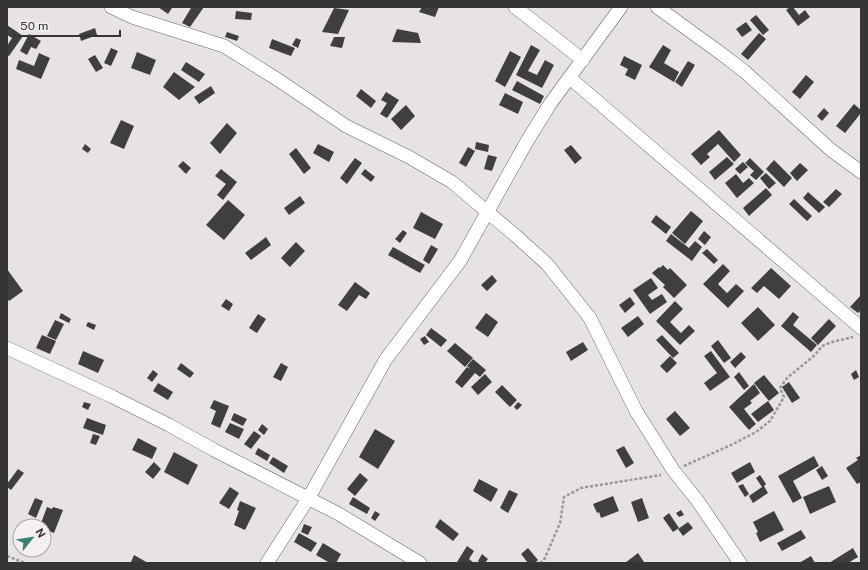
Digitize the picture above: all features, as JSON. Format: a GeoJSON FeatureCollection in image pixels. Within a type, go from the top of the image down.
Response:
{"type":"FeatureCollection","features":[{"type":"Feature","properties":{"kind":"street"},"geometry":{"type":"LineString","coordinates":[[110,7],[132,17],[224,46],[280,81],[346,126],[409,157],[452,182],[489,212],[547,264],[590,318],[636,411],[673,470],[697,500],[740,563]]}},
{"type":"Feature","properties":{"kind":"street"},"geometry":{"type":"LineString","coordinates":[[515,7],[583,60]]}},
{"type":"Feature","properties":{"kind":"street"},"geometry":{"type":"LineString","coordinates":[[267,563],[308,499],[386,359],[460,261],[489,212],[526,143],[550,104],[621,7]]}},
{"type":"Feature","properties":{"kind":"street"},"geometry":{"type":"LineString","coordinates":[[657,7],[744,71],[831,150],[861,172]]}},
{"type":"Feature","properties":{"kind":"street"},"geometry":{"type":"LineString","coordinates":[[570,78],[859,332]]}},
{"type":"Feature","properties":{"kind":"street"},"geometry":{"type":"LineString","coordinates":[[7,348],[169,424],[214,450],[337,513],[420,563]]}},
{"type":"Feature","properties":{"kind":"path"},"geometry":{"type":"LineString","coordinates":[[540,563],[544,560],[560,523],[564,497],[581,488],[661,475],[731,445],[756,432],[770,422],[784,397],[780,388],[787,378],[815,355],[822,346],[859,332]]}},
{"type":"Feature","properties":{"kind":"path"},"geometry":{"type":"LineString","coordinates":[[7,556],[24,563]]}},
{"type":"Feature","properties":{"kind":"building"},"geometry":{"type":"Polygon","coordinates":[[[158,7],[171,7],[172,8],[168,14],[158,7]]]}},
{"type":"Feature","properties":{"kind":"building"},"geometry":{"type":"Polygon","coordinates":[[[189,7],[204,7],[190,27],[182,23],[191,8],[189,7]]]}},
{"type":"Feature","properties":{"kind":"building"},"geometry":{"type":"Polygon","coordinates":[[[422,7],[439,7],[435,17],[419,12],[422,7]]]}},
{"type":"Feature","properties":{"kind":"building"},"geometry":{"type":"Polygon","coordinates":[[[793,7],[799,15],[805,10],[810,17],[798,26],[786,10],[793,7]]]}},
{"type":"Feature","properties":{"kind":"building"},"geometry":{"type":"Polygon","coordinates":[[[334,8],[349,10],[338,34],[322,32],[334,8]]]}},
{"type":"Feature","properties":{"kind":"building"},"geometry":{"type":"Polygon","coordinates":[[[236,11],[252,13],[251,20],[235,19],[236,11]]]}},
{"type":"Feature","properties":{"kind":"building"},"geometry":{"type":"Polygon","coordinates":[[[756,15],[769,30],[763,35],[750,20],[756,15]]]}},
{"type":"Feature","properties":{"kind":"building"},"geometry":{"type":"Polygon","coordinates":[[[746,22],[752,30],[742,37],[736,29],[746,22]]]}},
{"type":"Feature","properties":{"kind":"building"},"geometry":{"type":"Polygon","coordinates":[[[7,25],[23,36],[9,56],[7,55],[7,46],[12,38],[7,35],[7,25]]]}},
{"type":"Feature","properties":{"kind":"building"},"geometry":{"type":"Polygon","coordinates":[[[95,28],[97,35],[81,41],[79,34],[95,28]]]}},
{"type":"Feature","properties":{"kind":"building"},"geometry":{"type":"Polygon","coordinates":[[[397,29],[418,33],[421,43],[392,42],[397,29]]]}},
{"type":"Feature","properties":{"kind":"building"},"geometry":{"type":"Polygon","coordinates":[[[227,32],[239,36],[237,41],[225,37],[227,32]]]}},
{"type":"Feature","properties":{"kind":"building"},"geometry":{"type":"Polygon","coordinates":[[[759,33],[766,39],[748,60],[741,54],[759,33]]]}},
{"type":"Feature","properties":{"kind":"building"},"geometry":{"type":"Polygon","coordinates":[[[29,34],[41,41],[36,49],[31,47],[27,55],[20,51],[29,34]]]}},
{"type":"Feature","properties":{"kind":"building"},"geometry":{"type":"Polygon","coordinates":[[[334,37],[345,37],[342,48],[330,46],[334,37]]]}},
{"type":"Feature","properties":{"kind":"building"},"geometry":{"type":"Polygon","coordinates":[[[296,38],[301,40],[298,48],[292,45],[296,38]]]}},
{"type":"Feature","properties":{"kind":"building"},"geometry":{"type":"Polygon","coordinates":[[[272,39],[295,48],[291,56],[269,48],[272,39]]]}},
{"type":"Feature","properties":{"kind":"building"},"geometry":{"type":"Polygon","coordinates":[[[531,45],[540,50],[528,71],[537,75],[545,60],[554,65],[542,88],[516,75],[531,45]]]}},
{"type":"Feature","properties":{"kind":"building"},"geometry":{"type":"Polygon","coordinates":[[[663,45],[671,50],[664,63],[679,72],[674,82],[649,67],[663,45]]]}},
{"type":"Feature","properties":{"kind":"building"},"geometry":{"type":"Polygon","coordinates":[[[111,48],[118,51],[111,66],[104,63],[111,48]]]}},
{"type":"Feature","properties":{"kind":"building"},"geometry":{"type":"Polygon","coordinates":[[[510,51],[521,57],[505,87],[495,81],[510,51]]]}},
{"type":"Feature","properties":{"kind":"building"},"geometry":{"type":"Polygon","coordinates":[[[137,52],[156,60],[150,75],[131,68],[137,52]]]}},
{"type":"Feature","properties":{"kind":"building"},"geometry":{"type":"Polygon","coordinates":[[[39,53],[50,58],[41,79],[16,69],[19,60],[34,66],[39,53]]]}},
{"type":"Feature","properties":{"kind":"building"},"geometry":{"type":"Polygon","coordinates":[[[95,55],[103,68],[96,72],[88,59],[95,55]]]}},
{"type":"Feature","properties":{"kind":"building"},"geometry":{"type":"Polygon","coordinates":[[[624,56],[642,65],[635,80],[625,75],[628,69],[620,65],[624,56]]]}},
{"type":"Feature","properties":{"kind":"building"},"geometry":{"type":"Polygon","coordinates":[[[688,61],[695,65],[682,87],[675,82],[688,61]]]}},
{"type":"Feature","properties":{"kind":"building"},"geometry":{"type":"Polygon","coordinates":[[[186,62],[205,74],[199,82],[181,70],[186,62]]]}},
{"type":"Feature","properties":{"kind":"building"},"geometry":{"type":"Polygon","coordinates":[[[174,72],[195,87],[179,100],[163,87],[174,72]]]}},
{"type":"Feature","properties":{"kind":"building"},"geometry":{"type":"Polygon","coordinates":[[[806,75],[814,82],[800,99],[792,92],[806,75]]]}},
{"type":"Feature","properties":{"kind":"building"},"geometry":{"type":"Polygon","coordinates":[[[517,81],[544,96],[540,104],[512,90],[517,81]]]}},
{"type":"Feature","properties":{"kind":"building"},"geometry":{"type":"Polygon","coordinates":[[[211,86],[215,93],[199,104],[194,97],[211,86]]]}},
{"type":"Feature","properties":{"kind":"building"},"geometry":{"type":"Polygon","coordinates":[[[361,89],[376,101],[371,108],[356,96],[361,89]]]}},
{"type":"Feature","properties":{"kind":"building"},"geometry":{"type":"Polygon","coordinates":[[[386,92],[399,100],[387,118],[380,114],[387,103],[381,100],[386,92]]]}},
{"type":"Feature","properties":{"kind":"building"},"geometry":{"type":"Polygon","coordinates":[[[505,93],[523,102],[518,114],[499,105],[505,93]]]}},
{"type":"Feature","properties":{"kind":"building"},"geometry":{"type":"Polygon","coordinates":[[[854,104],[861,110],[861,113],[845,133],[836,126],[854,104]]]}},
{"type":"Feature","properties":{"kind":"building"},"geometry":{"type":"Polygon","coordinates":[[[406,105],[415,116],[401,130],[391,119],[406,105]]]}},
{"type":"Feature","properties":{"kind":"building"},"geometry":{"type":"Polygon","coordinates":[[[824,108],[829,113],[822,121],[817,116],[824,108]]]}},
{"type":"Feature","properties":{"kind":"building"},"geometry":{"type":"Polygon","coordinates":[[[121,120],[134,126],[124,149],[110,143],[121,120]]]}},
{"type":"Feature","properties":{"kind":"building"},"geometry":{"type":"Polygon","coordinates":[[[227,123],[237,133],[220,154],[210,143],[227,123]]]}},
{"type":"Feature","properties":{"kind":"building"},"geometry":{"type":"Polygon","coordinates":[[[719,130],[741,155],[734,162],[718,144],[707,154],[710,157],[701,165],[691,154],[719,130]]]}},
{"type":"Feature","properties":{"kind":"building"},"geometry":{"type":"Polygon","coordinates":[[[476,142],[489,145],[488,152],[475,149],[476,142]]]}},
{"type":"Feature","properties":{"kind":"building"},"geometry":{"type":"Polygon","coordinates":[[[85,144],[91,149],[88,153],[82,149],[85,144]]]}},
{"type":"Feature","properties":{"kind":"building"},"geometry":{"type":"Polygon","coordinates":[[[318,144],[334,152],[329,162],[313,153],[318,144]]]}},
{"type":"Feature","properties":{"kind":"building"},"geometry":{"type":"Polygon","coordinates":[[[571,145],[582,158],[575,164],[564,150],[571,145]]]}},
{"type":"Feature","properties":{"kind":"building"},"geometry":{"type":"Polygon","coordinates":[[[468,147],[475,151],[466,167],[459,163],[468,147]]]}},
{"type":"Feature","properties":{"kind":"building"},"geometry":{"type":"Polygon","coordinates":[[[296,148],[311,168],[304,174],[289,154],[296,148]]]}},
{"type":"Feature","properties":{"kind":"building"},"geometry":{"type":"Polygon","coordinates":[[[488,155],[497,157],[492,171],[484,169],[488,155]]]}},
{"type":"Feature","properties":{"kind":"building"},"geometry":{"type":"Polygon","coordinates":[[[727,157],[734,164],[715,180],[709,172],[727,157]]]}},
{"type":"Feature","properties":{"kind":"building"},"geometry":{"type":"Polygon","coordinates":[[[355,158],[362,163],[347,184],[340,178],[355,158]]]}},
{"type":"Feature","properties":{"kind":"building"},"geometry":{"type":"Polygon","coordinates":[[[750,158],[764,172],[756,180],[750,175],[754,171],[745,163],[750,158]]]}},
{"type":"Feature","properties":{"kind":"building"},"geometry":{"type":"Polygon","coordinates":[[[774,160],[792,178],[784,187],[766,169],[774,160]]]}},
{"type":"Feature","properties":{"kind":"building"},"geometry":{"type":"Polygon","coordinates":[[[183,161],[191,168],[186,174],[178,166],[183,161]]]}},
{"type":"Feature","properties":{"kind":"building"},"geometry":{"type":"Polygon","coordinates":[[[743,162],[748,167],[740,174],[735,169],[743,162]]]}},
{"type":"Feature","properties":{"kind":"building"},"geometry":{"type":"Polygon","coordinates":[[[800,163],[808,170],[797,181],[790,173],[800,163]]]}},
{"type":"Feature","properties":{"kind":"building"},"geometry":{"type":"Polygon","coordinates":[[[221,169],[237,182],[223,200],[217,195],[226,184],[215,176],[221,169]]]}},
{"type":"Feature","properties":{"kind":"building"},"geometry":{"type":"Polygon","coordinates":[[[365,169],[375,177],[371,182],[361,174],[365,169]]]}},
{"type":"Feature","properties":{"kind":"building"},"geometry":{"type":"Polygon","coordinates":[[[766,173],[776,183],[769,189],[760,178],[766,173]]]}},
{"type":"Feature","properties":{"kind":"building"},"geometry":{"type":"Polygon","coordinates":[[[736,174],[743,183],[749,178],[754,183],[737,198],[725,183],[736,174]]]}},
{"type":"Feature","properties":{"kind":"building"},"geometry":{"type":"Polygon","coordinates":[[[766,188],[772,195],[749,216],[743,208],[766,188]]]}},
{"type":"Feature","properties":{"kind":"building"},"geometry":{"type":"Polygon","coordinates":[[[836,189],[842,194],[829,207],[823,202],[836,189]]]}},
{"type":"Feature","properties":{"kind":"building"},"geometry":{"type":"Polygon","coordinates":[[[808,192],[825,207],[819,213],[803,198],[808,192]]]}},
{"type":"Feature","properties":{"kind":"building"},"geometry":{"type":"Polygon","coordinates":[[[300,196],[305,203],[289,215],[284,208],[300,196]]]}},
{"type":"Feature","properties":{"kind":"building"},"geometry":{"type":"Polygon","coordinates":[[[794,199],[812,216],[807,221],[789,204],[794,199]]]}},
{"type":"Feature","properties":{"kind":"building"},"geometry":{"type":"Polygon","coordinates":[[[228,200],[245,215],[224,240],[206,225],[228,200]]]}},
{"type":"Feature","properties":{"kind":"building"},"geometry":{"type":"Polygon","coordinates":[[[691,211],[703,221],[685,244],[672,233],[691,211]]]}},
{"type":"Feature","properties":{"kind":"building"},"geometry":{"type":"Polygon","coordinates":[[[421,212],[443,224],[435,239],[413,228],[421,212]]]}},
{"type":"Feature","properties":{"kind":"building"},"geometry":{"type":"Polygon","coordinates":[[[656,215],[671,227],[666,234],[651,222],[656,215]]]}},
{"type":"Feature","properties":{"kind":"building"},"geometry":{"type":"Polygon","coordinates":[[[403,230],[407,233],[400,243],[395,239],[403,230]]]}},
{"type":"Feature","properties":{"kind":"building"},"geometry":{"type":"Polygon","coordinates":[[[704,231],[711,237],[705,245],[698,239],[704,231]]]}},
{"type":"Feature","properties":{"kind":"building"},"geometry":{"type":"Polygon","coordinates":[[[671,234],[689,248],[695,241],[702,247],[692,261],[666,241],[671,234]]]}},
{"type":"Feature","properties":{"kind":"building"},"geometry":{"type":"Polygon","coordinates":[[[266,237],[271,245],[251,260],[245,253],[266,237]]]}},
{"type":"Feature","properties":{"kind":"building"},"geometry":{"type":"Polygon","coordinates":[[[296,242],[305,251],[290,267],[281,258],[296,242]]]}},
{"type":"Feature","properties":{"kind":"building"},"geometry":{"type":"Polygon","coordinates":[[[431,245],[438,249],[429,264],[423,260],[431,245]]]}},
{"type":"Feature","properties":{"kind":"building"},"geometry":{"type":"Polygon","coordinates":[[[393,247],[425,265],[420,273],[388,255],[393,247]]]}},
{"type":"Feature","properties":{"kind":"building"},"geometry":{"type":"Polygon","coordinates":[[[707,249],[718,260],[714,264],[702,253],[707,249]]]}},
{"type":"Feature","properties":{"kind":"building"},"geometry":{"type":"Polygon","coordinates":[[[723,264],[730,271],[718,284],[727,293],[736,284],[744,291],[728,308],[703,284],[723,264]]]}},
{"type":"Feature","properties":{"kind":"building"},"geometry":{"type":"Polygon","coordinates":[[[663,265],[668,270],[670,268],[687,285],[674,298],[663,287],[665,285],[652,273],[663,265]]]}},
{"type":"Feature","properties":{"kind":"building"},"geometry":{"type":"Polygon","coordinates":[[[771,268],[791,286],[779,299],[764,286],[757,293],[751,288],[771,268]]]}},
{"type":"Feature","properties":{"kind":"building"},"geometry":{"type":"Polygon","coordinates":[[[7,269],[23,291],[9,301],[7,298],[7,269]]]}},
{"type":"Feature","properties":{"kind":"building"},"geometry":{"type":"Polygon","coordinates":[[[492,275],[497,281],[487,291],[481,285],[492,275]]]}},
{"type":"Feature","properties":{"kind":"building"},"geometry":{"type":"Polygon","coordinates":[[[651,278],[658,288],[648,295],[652,300],[662,294],[667,302],[650,314],[633,290],[651,278]]]}},
{"type":"Feature","properties":{"kind":"building"},"geometry":{"type":"Polygon","coordinates":[[[355,282],[370,293],[366,299],[359,295],[347,311],[338,305],[355,282]]]}},
{"type":"Feature","properties":{"kind":"building"},"geometry":{"type":"Polygon","coordinates":[[[861,295],[861,310],[858,313],[850,307],[861,295]]]}},
{"type":"Feature","properties":{"kind":"building"},"geometry":{"type":"Polygon","coordinates":[[[630,297],[635,304],[625,313],[619,305],[630,297]]]}},
{"type":"Feature","properties":{"kind":"building"},"geometry":{"type":"Polygon","coordinates":[[[226,299],[233,304],[229,311],[221,306],[226,299]]]}},
{"type":"Feature","properties":{"kind":"building"},"geometry":{"type":"Polygon","coordinates":[[[675,301],[683,309],[670,322],[681,333],[689,325],[695,331],[680,345],[656,321],[675,301]]]}},
{"type":"Feature","properties":{"kind":"building"},"geometry":{"type":"Polygon","coordinates":[[[758,307],[775,325],[758,341],[741,323],[758,307]]]}},
{"type":"Feature","properties":{"kind":"building"},"geometry":{"type":"Polygon","coordinates":[[[793,312],[799,317],[793,325],[817,345],[811,352],[781,326],[793,312]]]}},
{"type":"Feature","properties":{"kind":"building"},"geometry":{"type":"Polygon","coordinates":[[[61,313],[71,319],[69,323],[59,318],[61,313]]]}},
{"type":"Feature","properties":{"kind":"building"},"geometry":{"type":"Polygon","coordinates":[[[486,313],[498,322],[488,337],[475,328],[486,313]]]}},
{"type":"Feature","properties":{"kind":"building"},"geometry":{"type":"Polygon","coordinates":[[[258,314],[266,319],[257,333],[249,328],[258,314]]]}},
{"type":"Feature","properties":{"kind":"building"},"geometry":{"type":"Polygon","coordinates":[[[638,316],[644,324],[628,337],[621,328],[638,316]]]}},
{"type":"Feature","properties":{"kind":"building"},"geometry":{"type":"Polygon","coordinates":[[[829,319],[836,326],[818,345],[811,338],[829,319]]]}},
{"type":"Feature","properties":{"kind":"building"},"geometry":{"type":"Polygon","coordinates":[[[55,320],[64,324],[56,340],[47,336],[55,320]]]}},
{"type":"Feature","properties":{"kind":"building"},"geometry":{"type":"Polygon","coordinates":[[[88,322],[96,325],[94,330],[86,326],[88,322]]]}},
{"type":"Feature","properties":{"kind":"building"},"geometry":{"type":"Polygon","coordinates":[[[431,328],[447,340],[441,347],[426,335],[431,328]]]}},
{"type":"Feature","properties":{"kind":"building"},"geometry":{"type":"Polygon","coordinates":[[[42,335],[56,341],[50,354],[36,348],[42,335]]]}},
{"type":"Feature","properties":{"kind":"building"},"geometry":{"type":"Polygon","coordinates":[[[662,335],[679,353],[673,358],[656,340],[662,335]]]}},
{"type":"Feature","properties":{"kind":"building"},"geometry":{"type":"Polygon","coordinates":[[[425,336],[429,342],[424,345],[420,339],[425,336]]]}},
{"type":"Feature","properties":{"kind":"building"},"geometry":{"type":"Polygon","coordinates":[[[718,340],[731,358],[724,363],[711,346],[718,340]]]}},
{"type":"Feature","properties":{"kind":"building"},"geometry":{"type":"Polygon","coordinates":[[[583,342],[588,350],[571,361],[566,352],[583,342]]]}},
{"type":"Feature","properties":{"kind":"building"},"geometry":{"type":"Polygon","coordinates":[[[455,343],[473,358],[465,367],[447,351],[455,343]]]}},
{"type":"Feature","properties":{"kind":"building"},"geometry":{"type":"Polygon","coordinates":[[[83,351],[104,360],[98,373],[78,364],[83,351]]]}},
{"type":"Feature","properties":{"kind":"building"},"geometry":{"type":"Polygon","coordinates":[[[711,351],[730,377],[710,391],[704,383],[717,373],[704,356],[711,351]]]}},
{"type":"Feature","properties":{"kind":"building"},"geometry":{"type":"Polygon","coordinates":[[[741,352],[746,357],[735,368],[730,362],[741,352]]]}},
{"type":"Feature","properties":{"kind":"building"},"geometry":{"type":"Polygon","coordinates":[[[670,356],[677,363],[667,373],[660,366],[670,356]]]}},
{"type":"Feature","properties":{"kind":"building"},"geometry":{"type":"Polygon","coordinates":[[[473,359],[486,370],[480,377],[475,373],[462,388],[455,382],[467,367],[471,369],[467,366],[473,359]]]}},
{"type":"Feature","properties":{"kind":"building"},"geometry":{"type":"Polygon","coordinates":[[[181,363],[194,373],[190,378],[177,369],[181,363]]]}},
{"type":"Feature","properties":{"kind":"building"},"geometry":{"type":"Polygon","coordinates":[[[281,363],[288,367],[281,381],[273,377],[281,363]]]}},
{"type":"Feature","properties":{"kind":"building"},"geometry":{"type":"Polygon","coordinates":[[[153,370],[158,374],[152,382],[147,378],[153,370]]]}},
{"type":"Feature","properties":{"kind":"building"},"geometry":{"type":"Polygon","coordinates":[[[856,370],[859,377],[854,380],[851,374],[856,370]]]}},
{"type":"Feature","properties":{"kind":"building"},"geometry":{"type":"Polygon","coordinates":[[[739,372],[749,386],[744,390],[734,377],[739,372]]]}},
{"type":"Feature","properties":{"kind":"building"},"geometry":{"type":"Polygon","coordinates":[[[485,374],[492,382],[478,395],[471,387],[485,374]]]}},
{"type":"Feature","properties":{"kind":"building"},"geometry":{"type":"Polygon","coordinates":[[[764,375],[779,393],[769,401],[754,383],[764,375]]]}},
{"type":"Feature","properties":{"kind":"building"},"geometry":{"type":"Polygon","coordinates":[[[789,382],[800,398],[792,403],[782,387],[789,382]]]}},
{"type":"Feature","properties":{"kind":"building"},"geometry":{"type":"Polygon","coordinates":[[[158,383],[173,392],[168,400],[153,391],[158,383]]]}},
{"type":"Feature","properties":{"kind":"building"},"geometry":{"type":"Polygon","coordinates":[[[754,384],[760,393],[750,401],[752,403],[744,409],[756,424],[749,430],[729,407],[754,384]]]}},
{"type":"Feature","properties":{"kind":"building"},"geometry":{"type":"Polygon","coordinates":[[[502,385],[517,400],[510,407],[495,392],[502,385]]]}},
{"type":"Feature","properties":{"kind":"building"},"geometry":{"type":"Polygon","coordinates":[[[214,400],[229,406],[220,428],[211,424],[216,411],[210,408],[214,400]]]}},
{"type":"Feature","properties":{"kind":"building"},"geometry":{"type":"Polygon","coordinates":[[[768,401],[774,410],[758,422],[751,414],[768,401]]]}},
{"type":"Feature","properties":{"kind":"building"},"geometry":{"type":"Polygon","coordinates":[[[84,402],[91,404],[88,410],[82,407],[84,402]]]}},
{"type":"Feature","properties":{"kind":"building"},"geometry":{"type":"Polygon","coordinates":[[[518,402],[522,405],[517,410],[514,407],[518,402]]]}},
{"type":"Feature","properties":{"kind":"building"},"geometry":{"type":"Polygon","coordinates":[[[675,411],[690,428],[680,436],[666,419],[675,411]]]}},
{"type":"Feature","properties":{"kind":"building"},"geometry":{"type":"Polygon","coordinates":[[[234,413],[247,419],[243,426],[231,420],[234,413]]]}},
{"type":"Feature","properties":{"kind":"building"},"geometry":{"type":"Polygon","coordinates":[[[87,418],[106,425],[103,435],[83,428],[87,418]]]}},
{"type":"Feature","properties":{"kind":"building"},"geometry":{"type":"Polygon","coordinates":[[[230,423],[244,429],[239,439],[225,432],[230,423]]]}},
{"type":"Feature","properties":{"kind":"building"},"geometry":{"type":"Polygon","coordinates":[[[262,424],[268,429],[264,435],[258,430],[262,424]]]}},
{"type":"Feature","properties":{"kind":"building"},"geometry":{"type":"Polygon","coordinates":[[[375,429],[395,441],[378,469],[359,457],[375,429]]]}},
{"type":"Feature","properties":{"kind":"building"},"geometry":{"type":"Polygon","coordinates":[[[254,431],[261,436],[251,449],[244,444],[254,431]]]}},
{"type":"Feature","properties":{"kind":"building"},"geometry":{"type":"Polygon","coordinates":[[[93,434],[100,436],[96,445],[90,443],[93,434]]]}},
{"type":"Feature","properties":{"kind":"building"},"geometry":{"type":"Polygon","coordinates":[[[138,438],[157,448],[152,459],[132,450],[138,438]]]}},
{"type":"Feature","properties":{"kind":"building"},"geometry":{"type":"Polygon","coordinates":[[[624,446],[634,463],[626,468],[616,450],[624,446]]]}},
{"type":"Feature","properties":{"kind":"building"},"geometry":{"type":"Polygon","coordinates":[[[258,448],[270,455],[267,461],[255,454],[258,448]]]}},
{"type":"Feature","properties":{"kind":"building"},"geometry":{"type":"Polygon","coordinates":[[[174,452],[198,465],[188,485],[164,472],[174,452]]]}},
{"type":"Feature","properties":{"kind":"building"},"geometry":{"type":"Polygon","coordinates":[[[861,455],[861,482],[857,484],[846,468],[858,460],[856,458],[861,455]]]}},
{"type":"Feature","properties":{"kind":"building"},"geometry":{"type":"Polygon","coordinates":[[[814,456],[819,466],[793,481],[802,498],[793,503],[778,476],[814,456]]]}},
{"type":"Feature","properties":{"kind":"building"},"geometry":{"type":"Polygon","coordinates":[[[273,457],[288,466],[284,473],[269,463],[273,457]]]}},
{"type":"Feature","properties":{"kind":"building"},"geometry":{"type":"Polygon","coordinates":[[[154,462],[161,469],[153,479],[145,472],[154,462]]]}},
{"type":"Feature","properties":{"kind":"building"},"geometry":{"type":"Polygon","coordinates":[[[750,462],[755,472],[737,483],[731,473],[750,462]]]}},
{"type":"Feature","properties":{"kind":"building"},"geometry":{"type":"Polygon","coordinates":[[[822,466],[828,476],[822,480],[816,470],[822,466]]]}},
{"type":"Feature","properties":{"kind":"building"},"geometry":{"type":"Polygon","coordinates":[[[18,469],[24,473],[11,490],[7,487],[7,484],[18,469]]]}},
{"type":"Feature","properties":{"kind":"building"},"geometry":{"type":"Polygon","coordinates":[[[360,473],[368,480],[355,496],[347,489],[360,473]]]}},
{"type":"Feature","properties":{"kind":"building"},"geometry":{"type":"Polygon","coordinates":[[[760,475],[766,484],[764,486],[768,493],[753,503],[749,496],[762,487],[756,478],[760,475]]]}},
{"type":"Feature","properties":{"kind":"building"},"geometry":{"type":"Polygon","coordinates":[[[479,479],[498,489],[491,502],[473,491],[479,479]]]}},
{"type":"Feature","properties":{"kind":"building"},"geometry":{"type":"Polygon","coordinates":[[[743,484],[749,494],[745,497],[738,486],[743,484]]]}},
{"type":"Feature","properties":{"kind":"building"},"geometry":{"type":"Polygon","coordinates":[[[829,486],[836,502],[810,514],[803,497],[829,486]]]}},
{"type":"Feature","properties":{"kind":"building"},"geometry":{"type":"Polygon","coordinates":[[[230,487],[239,493],[229,509],[219,503],[230,487]]]}},
{"type":"Feature","properties":{"kind":"building"},"geometry":{"type":"Polygon","coordinates":[[[509,490],[518,494],[508,513],[500,508],[509,490]]]}},
{"type":"Feature","properties":{"kind":"building"},"geometry":{"type":"Polygon","coordinates":[[[613,496],[619,511],[601,518],[599,512],[597,513],[593,504],[613,496]]]}},
{"type":"Feature","properties":{"kind":"building"},"geometry":{"type":"Polygon","coordinates":[[[353,497],[370,508],[367,514],[349,504],[353,497]]]}},
{"type":"Feature","properties":{"kind":"building"},"geometry":{"type":"Polygon","coordinates":[[[35,498],[43,501],[36,518],[28,514],[35,498]]]}},
{"type":"Feature","properties":{"kind":"building"},"geometry":{"type":"Polygon","coordinates":[[[642,498],[649,518],[638,522],[631,502],[642,498]]]}},
{"type":"Feature","properties":{"kind":"building"},"geometry":{"type":"Polygon","coordinates":[[[240,501],[256,508],[245,530],[234,525],[239,511],[237,510],[240,501]]]}},
{"type":"Feature","properties":{"kind":"building"},"geometry":{"type":"Polygon","coordinates":[[[47,507],[63,510],[54,533],[52,532],[52,518],[43,518],[47,507]]]}},
{"type":"Feature","properties":{"kind":"building"},"geometry":{"type":"Polygon","coordinates":[[[681,510],[684,515],[679,517],[676,513],[681,510]]]}},
{"type":"Feature","properties":{"kind":"building"},"geometry":{"type":"Polygon","coordinates":[[[375,511],[380,514],[375,521],[371,518],[375,511]]]}},
{"type":"Feature","properties":{"kind":"building"},"geometry":{"type":"Polygon","coordinates":[[[774,511],[784,530],[760,542],[756,533],[758,532],[753,522],[774,511]]]}},
{"type":"Feature","properties":{"kind":"building"},"geometry":{"type":"Polygon","coordinates":[[[669,513],[679,528],[673,532],[663,518],[669,513]]]}},
{"type":"Feature","properties":{"kind":"building"},"geometry":{"type":"Polygon","coordinates":[[[440,519],[459,534],[453,541],[435,527],[440,519]]]}},
{"type":"Feature","properties":{"kind":"building"},"geometry":{"type":"Polygon","coordinates":[[[688,522],[693,528],[683,536],[678,529],[688,522]]]}},
{"type":"Feature","properties":{"kind":"building"},"geometry":{"type":"Polygon","coordinates":[[[304,524],[312,527],[308,535],[301,532],[304,524]]]}},
{"type":"Feature","properties":{"kind":"building"},"geometry":{"type":"Polygon","coordinates":[[[801,530],[806,538],[782,551],[777,543],[801,530]]]}},
{"type":"Feature","properties":{"kind":"building"},"geometry":{"type":"Polygon","coordinates":[[[299,533],[317,543],[311,552],[294,542],[299,533]]]}},
{"type":"Feature","properties":{"kind":"building"},"geometry":{"type":"Polygon","coordinates":[[[323,543],[341,554],[336,563],[330,563],[316,555],[323,543]]]}},
{"type":"Feature","properties":{"kind":"building"},"geometry":{"type":"Polygon","coordinates":[[[467,546],[474,551],[469,559],[474,563],[458,563],[457,562],[467,546]]]}},
{"type":"Feature","properties":{"kind":"building"},"geometry":{"type":"Polygon","coordinates":[[[528,548],[538,560],[535,563],[528,563],[521,554],[528,548]]]}},
{"type":"Feature","properties":{"kind":"building"},"geometry":{"type":"Polygon","coordinates":[[[853,548],[858,557],[848,563],[829,563],[853,548]]]}},
{"type":"Feature","properties":{"kind":"building"},"geometry":{"type":"Polygon","coordinates":[[[638,553],[644,562],[643,563],[625,563],[638,553]]]}},
{"type":"Feature","properties":{"kind":"building"},"geometry":{"type":"Polygon","coordinates":[[[482,554],[488,559],[485,563],[480,563],[478,561],[482,554]]]}},
{"type":"Feature","properties":{"kind":"building"},"geometry":{"type":"Polygon","coordinates":[[[134,555],[148,563],[131,562],[134,555]]]}},
{"type":"Feature","properties":{"kind":"building"},"geometry":{"type":"Polygon","coordinates":[[[811,556],[815,563],[799,563],[811,556]]]}}]}
